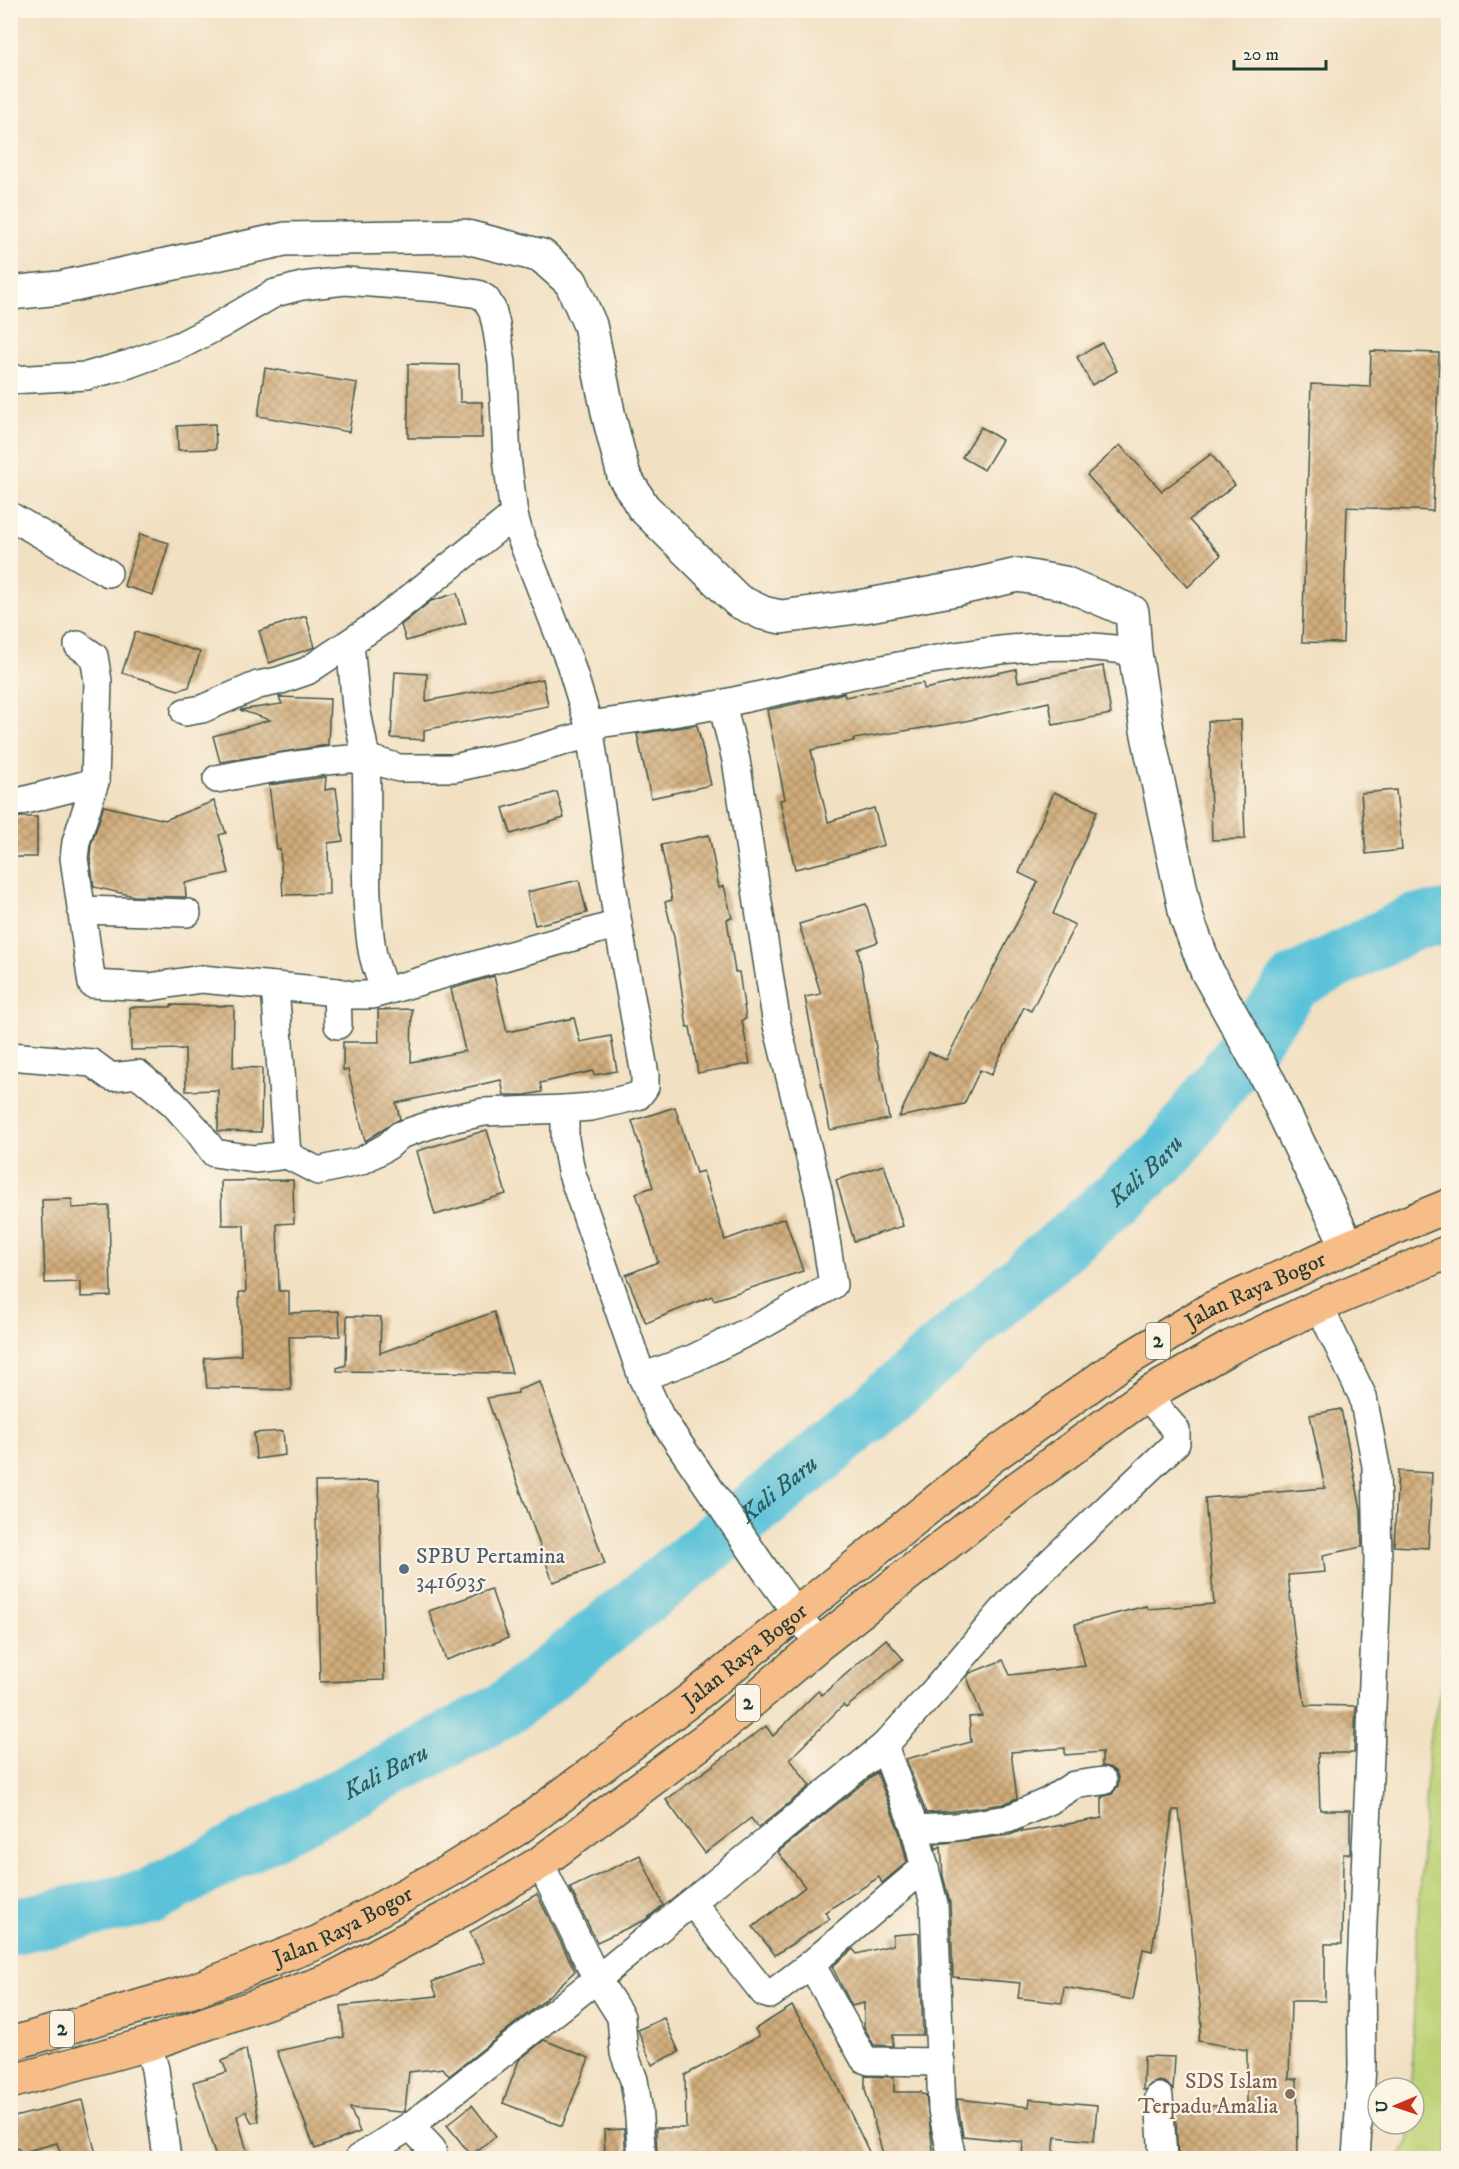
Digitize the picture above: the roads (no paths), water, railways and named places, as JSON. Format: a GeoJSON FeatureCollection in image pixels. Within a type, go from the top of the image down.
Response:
{"type":"FeatureCollection","features":[{"type":"Feature","properties":{"kind":"highway","name":"Jalan Raya Bogor"},"geometry":{"type":"LineString","coordinates":[[10,2044],[189,1992],[320,1942],[461,1864],[518,1828],[681,1707],[990,1458],[1120,1364],[1212,1309],[1348,1246],[1449,1206]]}},
{"type":"Feature","properties":{"kind":"highway","name":"Jalan Raya Bogor"},"geometry":{"type":"LineString","coordinates":[[10,2082],[148,2044],[330,1980],[467,1907],[540,1863],[714,1733],[819,1644],[1019,1487],[1146,1395],[1231,1347],[1319,1306],[1449,1252]]}},
{"type":"Feature","properties":{"kind":"highway"},"geometry":{"type":"LineString","coordinates":[[189,1992],[201,2026]]}},
{"type":"Feature","properties":{"kind":"street"},"geometry":{"type":"LineString","coordinates":[[10,293],[60,288],[285,239],[463,236],[542,256],[571,282],[590,325],[624,476],[643,507],[738,601],[763,613],[781,617],[864,606],[1018,575],[1064,583],[1132,612],[1135,652],[1147,730],[1187,919],[1207,971],[1270,1084],[1348,1246]]}},
{"type":"Feature","properties":{"kind":"street"},"geometry":{"type":"LineString","coordinates":[[10,380],[87,376],[129,364],[181,345],[275,293],[302,286],[345,281],[437,288],[478,294],[486,299],[492,309],[502,363],[507,458],[514,515],[570,663],[590,729],[618,924],[644,1069],[645,1088],[638,1096],[591,1107],[484,1112],[445,1120],[400,1135],[388,1146],[361,1161],[318,1171],[287,1155],[254,1159],[214,1153],[174,1104],[138,1074],[111,1077],[92,1064],[10,1056]]}},
{"type":"Feature","properties":{"kind":"street"},"geometry":{"type":"LineString","coordinates":[[185,712],[202,709],[258,685],[307,671],[422,591],[514,515]]}},
{"type":"Feature","properties":{"kind":"street"},"geometry":{"type":"LineString","coordinates":[[10,516],[108,573]]}},
{"type":"Feature","properties":{"kind":"street"},"geometry":{"type":"LineString","coordinates":[[350,643],[356,707],[366,758],[368,802],[366,851],[372,951],[384,990]]}},
{"type":"Feature","properties":{"kind":"street"},"geometry":{"type":"LineString","coordinates":[[78,645],[94,656],[98,668],[95,782],[75,842],[74,858],[92,984],[150,987],[201,979],[367,995],[618,924]]}},
{"type":"Feature","properties":{"kind":"street"},"geometry":{"type":"LineString","coordinates":[[217,779],[314,762],[366,758],[399,768],[454,768],[519,754],[590,729],[722,704],[872,670],[966,654],[1030,647],[1114,648],[1135,652]]}},
{"type":"Feature","properties":{"kind":"street"},"geometry":{"type":"LineString","coordinates":[[642,1377],[694,1358],[766,1323],[833,1285],[819,1194],[777,1025],[736,760],[722,704]]}},
{"type":"Feature","properties":{"kind":"street"},"geometry":{"type":"LineString","coordinates":[[10,804],[95,782]]}},
{"type":"Feature","properties":{"kind":"street"},"geometry":{"type":"LineString","coordinates":[[81,910],[187,913]]}},
{"type":"Feature","properties":{"kind":"street"},"geometry":{"type":"LineString","coordinates":[[275,986],[287,1155]]}},
{"type":"Feature","properties":{"kind":"street"},"geometry":{"type":"LineString","coordinates":[[337,992],[338,1025]]}},
{"type":"Feature","properties":{"kind":"street"},"geometry":{"type":"LineString","coordinates":[[565,1108],[565,1138],[571,1171],[642,1377],[660,1416],[767,1573],[819,1644]]}},
{"type":"Feature","properties":{"kind":"street"},"geometry":{"type":"LineString","coordinates":[[1319,1306],[1363,1397],[1376,1466],[1378,1562],[1361,1970],[1362,2067],[1356,2158]]}},
{"type":"Feature","properties":{"kind":"street"},"geometry":{"type":"LineString","coordinates":[[358,2158],[410,2126],[597,1979],[884,1746],[1017,1594],[1176,1443],[1176,1430],[1146,1395]]}},
{"type":"Feature","properties":{"kind":"street"},"geometry":{"type":"LineString","coordinates":[[884,1746],[915,1829],[934,1904],[942,2110],[952,2158]]}},
{"type":"Feature","properties":{"kind":"street"},"geometry":{"type":"LineString","coordinates":[[915,1829],[955,1827],[1008,1819],[1033,1809],[1074,1785],[1103,1781]]}},
{"type":"Feature","properties":{"kind":"street"},"geometry":{"type":"LineString","coordinates":[[540,1863],[597,1979],[621,2017],[624,2053],[635,2089],[642,2158]]}},
{"type":"Feature","properties":{"kind":"street"},"geometry":{"type":"LineString","coordinates":[[692,1902],[764,1993],[771,1995],[925,1867]]}},
{"type":"Feature","properties":{"kind":"street"},"geometry":{"type":"LineString","coordinates":[[811,1964],[864,2059],[869,2061],[941,2062]]}},
{"type":"Feature","properties":{"kind":"street"},"geometry":{"type":"LineString","coordinates":[[148,2044],[155,2069],[166,2158]]}},
{"type":"Feature","properties":{"kind":"street"},"geometry":{"type":"LineString","coordinates":[[1159,2097],[1162,2158]]}},
{"type":"Feature","properties":{"kind":"street"},"geometry":{"type":"LineString","coordinates":[[410,2126],[432,2149],[433,2158]]}},
{"type":"Feature","properties":{"kind":"waterway","name":"Kali Baru"},"geometry":{"type":"LineString","coordinates":[[10,1927],[149,1897],[504,1710],[817,1459],[1166,1155],[1295,982],[1414,922],[1448,918]]}},
{"type":"Feature","properties":{"kind":"place","name":"SPBU Pertamina 3416935"},"geometry":{"type":"Point","coordinates":[404,1569]}},
{"type":"Feature","properties":{"kind":"place","name":"SDS Islam Terpadu Amalia"},"geometry":{"type":"Point","coordinates":[1290,2094]}}]}
